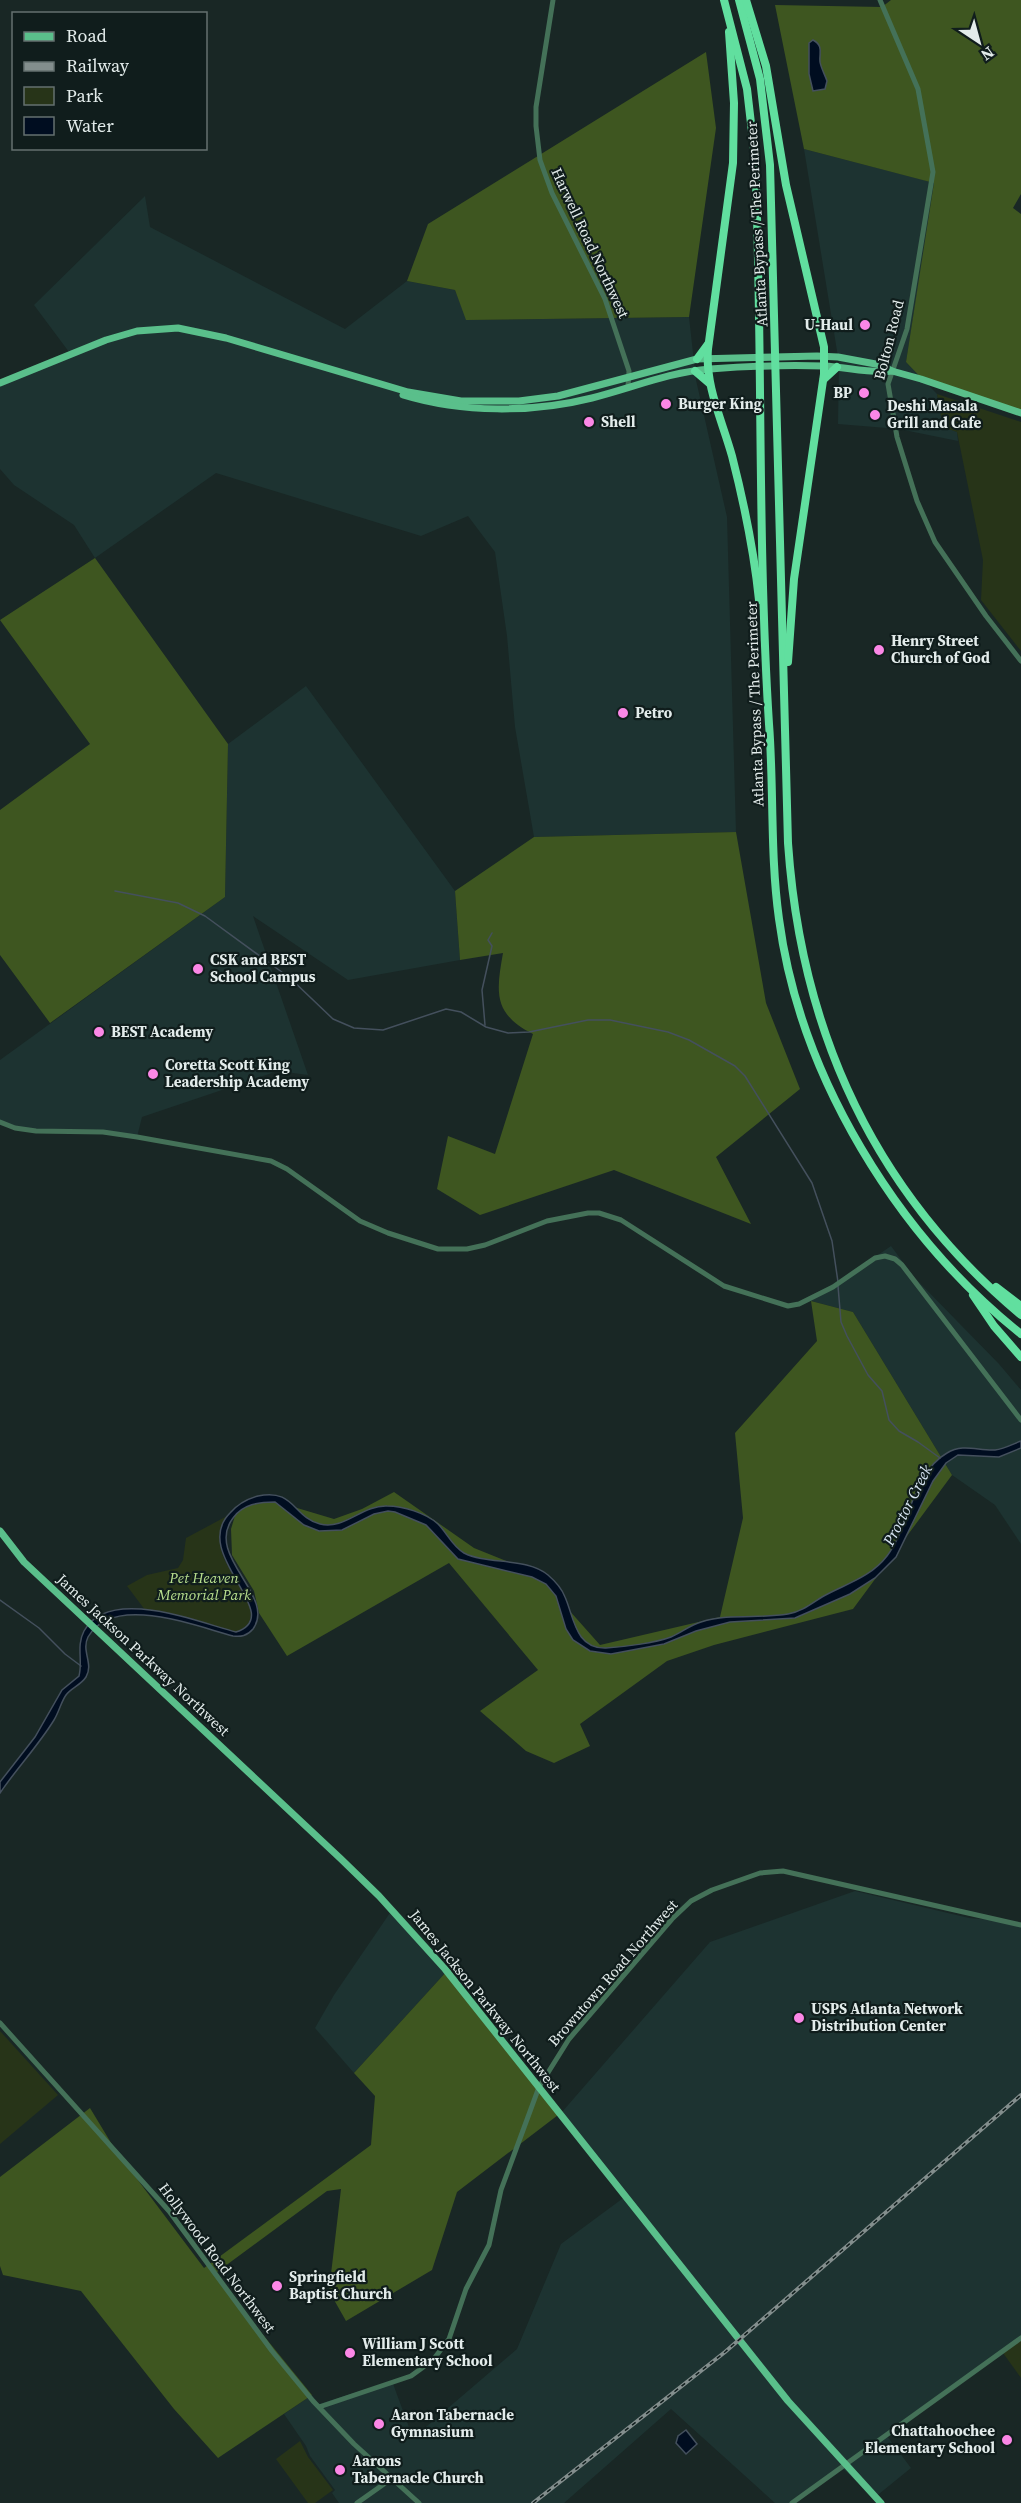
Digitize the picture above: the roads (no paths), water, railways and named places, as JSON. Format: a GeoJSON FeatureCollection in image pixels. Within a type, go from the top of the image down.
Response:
{"type":"FeatureCollection","features":[{"type":"Feature","properties":{"kind":"highway","name":"Atlanta Bypass / The Perimeter"},"geometry":{"type":"LineString","coordinates":[[724,0],[747,89],[755,158],[765,649],[779,918],[790,973],[807,1029],[832,1093],[867,1160],[918,1231],[967,1286],[1021,1334]]}},
{"type":"Feature","properties":{"kind":"highway","name":"Atlanta Bypass / The Perimeter"},"geometry":{"type":"LineString","coordinates":[[739,0],[760,80],[770,165],[791,890],[805,969],[822,1029],[841,1078],[883,1157],[924,1216],[968,1266],[1021,1315]]}},
{"type":"Feature","properties":{"kind":"highway"},"geometry":{"type":"LineString","coordinates":[[746,0],[761,46],[770,86],[786,186],[822,334],[825,366],[794,579],[784,703]]}},
{"type":"Feature","properties":{"kind":"highway"},"geometry":{"type":"LineString","coordinates":[[728,12],[734,103],[733,163],[709,343],[708,369],[709,383],[732,455],[750,533],[765,649]]}},
{"type":"Feature","properties":{"kind":"highway"},"geometry":{"type":"LineString","coordinates":[[697,359],[709,343]]}},
{"type":"Feature","properties":{"kind":"highway"},"geometry":{"type":"LineString","coordinates":[[823,380],[837,367]]}},
{"type":"Feature","properties":{"kind":"highway"},"geometry":{"type":"LineString","coordinates":[[695,371],[709,383]]}},
{"type":"Feature","properties":{"kind":"highway"},"geometry":{"type":"LineString","coordinates":[[968,1266],[1021,1306]]}},
{"type":"Feature","properties":{"kind":"highway"},"geometry":{"type":"LineString","coordinates":[[967,1286],[994,1326],[1021,1357]]}},
{"type":"Feature","properties":{"kind":"main road"},"geometry":{"type":"LineString","coordinates":[[0,383],[106,340],[157,328],[178,328],[226,338],[369,382],[419,400],[491,408],[559,404],[708,369],[825,366],[879,373],[892,371]]}},
{"type":"Feature","properties":{"kind":"main road"},"geometry":{"type":"LineString","coordinates":[[369,382],[445,399],[506,402],[567,395],[672,364],[697,359],[824,356],[872,363],[1021,413]]}},
{"type":"Feature","properties":{"kind":"main road","name":"James Jackson Parkway Northwest"},"geometry":{"type":"LineString","coordinates":[[0,1531],[24,1562],[379,1896],[445,1969],[788,2401],[881,2503]]}},
{"type":"Feature","properties":{"kind":"street","name":"Harwell Road Northwest"},"geometry":{"type":"LineString","coordinates":[[553,0],[536,107],[540,159],[552,194],[605,299],[627,364],[628,387]]}},
{"type":"Feature","properties":{"kind":"street","name":"Bolton Road"},"geometry":{"type":"LineString","coordinates":[[880,0],[918,89],[933,172],[907,329],[888,384],[897,437],[925,522],[935,542],[986,616],[1021,661]]}},
{"type":"Feature","properties":{"kind":"street"},"geometry":{"type":"LineString","coordinates":[[0,1122],[15,1128],[36,1131],[103,1132],[271,1161],[287,1169],[360,1221],[388,1233],[438,1249],[467,1249],[485,1245],[547,1221],[588,1213],[606,1214],[635,1228],[724,1286],[788,1306],[799,1304],[833,1287],[875,1258],[895,1259],[902,1265],[1021,1420]]}},
{"type":"Feature","properties":{"kind":"street","name":"Browntown Road Northwest"},"geometry":{"type":"LineString","coordinates":[[319,2407],[411,2376],[433,2360],[442,2350],[466,2289],[489,2245],[501,2190],[539,2087],[550,2067],[580,2025],[681,1909],[712,1890],[760,1873],[793,1872],[1021,1925]]}},
{"type":"Feature","properties":{"kind":"street","name":"Hollywood Road Northwest"},"geometry":{"type":"LineString","coordinates":[[0,2024],[169,2211],[272,2351],[319,2407],[419,2503]]}},
{"type":"Feature","properties":{"kind":"street"},"geometry":{"type":"LineString","coordinates":[[792,2503],[1021,2338]]}},
{"type":"Feature","properties":{"kind":"street"},"geometry":{"type":"LineString","coordinates":[[357,2503],[391,2478]]}},
{"type":"Feature","properties":{"kind":"water"},"geometry":{"type":"Polygon","coordinates":[[[813,40],[820,47],[821,67],[827,81],[825,89],[813,91],[809,74],[809,43],[813,40]]]}},
{"type":"Feature","properties":{"kind":"water"},"geometry":{"type":"Polygon","coordinates":[[[1021,1441],[1021,1448],[999,1457],[958,1455],[946,1463],[933,1481],[896,1557],[875,1578],[850,1594],[795,1618],[730,1622],[696,1631],[664,1644],[611,1654],[590,1651],[573,1640],[566,1629],[556,1596],[546,1584],[532,1577],[458,1559],[426,1525],[395,1512],[374,1514],[342,1530],[319,1531],[304,1525],[275,1502],[252,1505],[237,1513],[233,1518],[227,1532],[227,1547],[256,1603],[258,1616],[253,1629],[244,1636],[233,1636],[177,1620],[135,1615],[116,1617],[100,1624],[86,1642],[89,1667],[86,1677],[66,1695],[48,1730],[0,1793],[0,1782],[35,1737],[62,1690],[79,1676],[82,1637],[84,1631],[96,1617],[113,1610],[134,1609],[179,1616],[236,1632],[249,1624],[251,1612],[221,1546],[221,1529],[233,1510],[254,1497],[279,1496],[286,1499],[304,1516],[320,1524],[329,1525],[338,1524],[378,1507],[400,1507],[421,1513],[438,1524],[456,1547],[464,1553],[473,1557],[518,1563],[539,1569],[548,1575],[564,1594],[582,1638],[596,1647],[606,1648],[664,1639],[697,1623],[712,1619],[777,1615],[802,1610],[865,1575],[880,1564],[895,1544],[919,1486],[935,1462],[959,1448],[995,1450],[1021,1441]]]}},
{"type":"Feature","properties":{"kind":"water"},"geometry":{"type":"Polygon","coordinates":[[[686,2430],[697,2444],[686,2454],[676,2443],[678,2436],[686,2430]]]}},
{"type":"Feature","properties":{"kind":"waterway"},"geometry":{"type":"LineString","coordinates":[[115,891],[178,903],[205,916],[290,978],[333,1019],[354,1028],[383,1030],[446,1009],[461,1012],[486,1027],[508,1033],[529,1032],[588,1020],[610,1020],[668,1032],[689,1040],[735,1066],[745,1076],[812,1183],[832,1241],[838,1282]]}},
{"type":"Feature","properties":{"kind":"waterway"},"geometry":{"type":"LineString","coordinates":[[485,1025],[482,990],[492,946],[488,940],[492,933]]}},
{"type":"Feature","properties":{"kind":"waterway"},"geometry":{"type":"LineString","coordinates":[[838,1286],[841,1322],[868,1375],[882,1391],[889,1420],[899,1431],[940,1458]]}},
{"type":"Feature","properties":{"kind":"waterway"},"geometry":{"type":"LineString","coordinates":[[0,1600],[39,1628],[65,1654],[81,1666]]}},
{"type":"Feature","properties":{"kind":"railway"},"geometry":{"type":"LineString","coordinates":[[533,2503],[725,2352],[1021,2095]]}},
{"type":"Feature","properties":{"kind":"place","name":"U-Haul"},"geometry":{"type":"Point","coordinates":[865,325]}},
{"type":"Feature","properties":{"kind":"place","name":"BP"},"geometry":{"type":"Point","coordinates":[864,393]}},
{"type":"Feature","properties":{"kind":"place","name":"Burger King"},"geometry":{"type":"Point","coordinates":[666,404]}},
{"type":"Feature","properties":{"kind":"place","name":"Deshi Masala Grill and Cafe"},"geometry":{"type":"Point","coordinates":[875,415]}},
{"type":"Feature","properties":{"kind":"place","name":"Shell"},"geometry":{"type":"Point","coordinates":[589,422]}},
{"type":"Feature","properties":{"kind":"place","name":"Henry Street Church of God"},"geometry":{"type":"Point","coordinates":[879,650]}},
{"type":"Feature","properties":{"kind":"place","name":"Petro"},"geometry":{"type":"Point","coordinates":[623,713]}},
{"type":"Feature","properties":{"kind":"place","name":"CSK and BEST School Campus"},"geometry":{"type":"Point","coordinates":[198,969]}},
{"type":"Feature","properties":{"kind":"place","name":"BEST Academy"},"geometry":{"type":"Point","coordinates":[99,1032]}},
{"type":"Feature","properties":{"kind":"place","name":"Coretta Scott King Leadership Academy"},"geometry":{"type":"Point","coordinates":[153,1074]}},
{"type":"Feature","properties":{"kind":"place","name":"USPS Atlanta Network Distribution Center"},"geometry":{"type":"Point","coordinates":[799,2018]}},
{"type":"Feature","properties":{"kind":"place","name":"Springfield Baptist Church"},"geometry":{"type":"Point","coordinates":[277,2286]}},
{"type":"Feature","properties":{"kind":"place","name":"William J Scott Elementary School"},"geometry":{"type":"Point","coordinates":[350,2353]}},
{"type":"Feature","properties":{"kind":"place","name":"Aaron Tabernacle Gymnasium"},"geometry":{"type":"Point","coordinates":[379,2424]}},
{"type":"Feature","properties":{"kind":"place","name":"Chattahoochee Elementary School"},"geometry":{"type":"Point","coordinates":[1007,2440]}},
{"type":"Feature","properties":{"kind":"place","name":"Aarons Tabernacle Church"},"geometry":{"type":"Point","coordinates":[340,2470]}},
{"type":"Feature","properties":{"kind":"water label","name":"Proctor Creek"},"geometry":{"type":"Point","coordinates":[907,1505]}},
{"type":"Feature","properties":{"kind":"park label","name":"Pet Heaven Memorial Park"},"geometry":{"type":"Point","coordinates":[204,1586]}}]}
